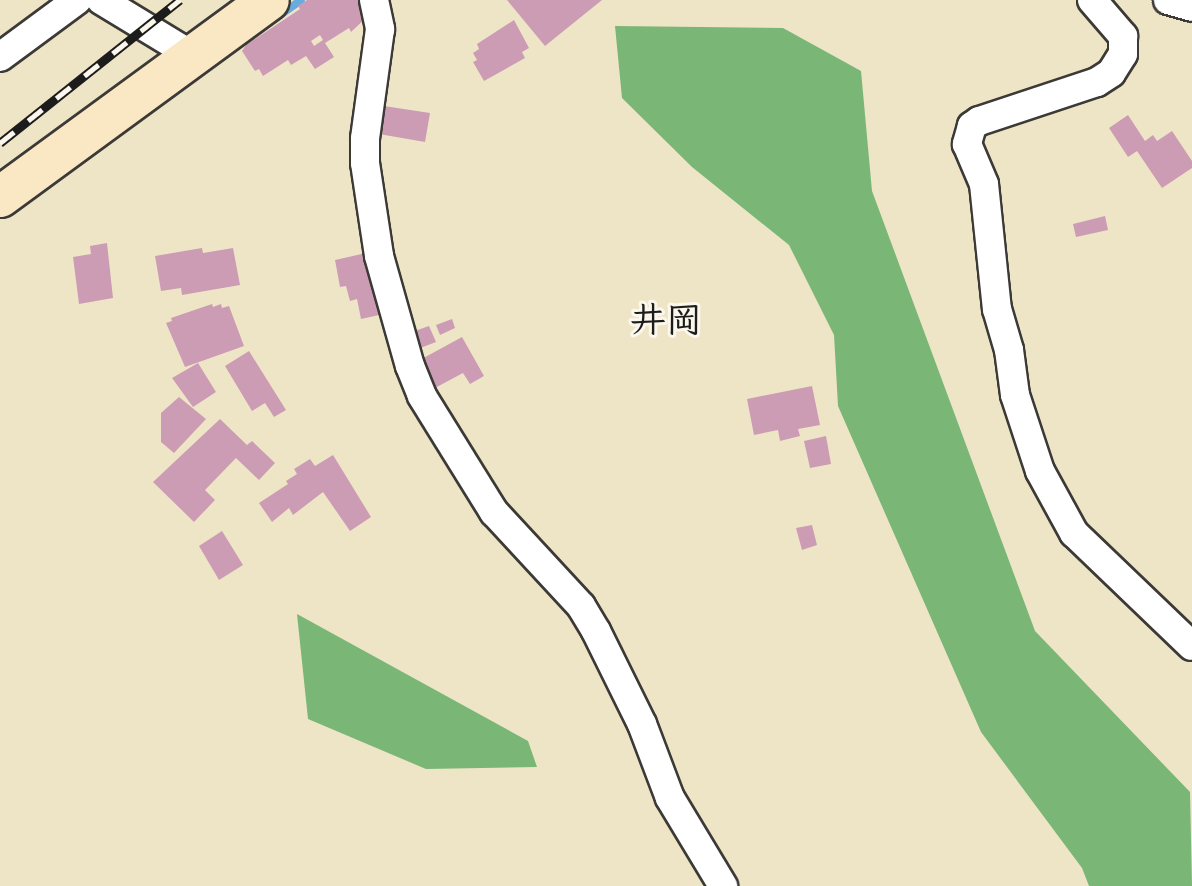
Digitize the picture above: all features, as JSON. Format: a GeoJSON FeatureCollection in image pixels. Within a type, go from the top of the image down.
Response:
{"type":"FeatureCollection","features":[{"type":"Feature","properties":{"kind":"street"},"geometry":{"type":"LineString","coordinates":[[0,57],[77,0]]}},
{"type":"Feature","properties":{"kind":"street"},"geometry":{"type":"LineString","coordinates":[[101,0],[193,56]]}},
{"type":"Feature","properties":{"kind":"street"},"geometry":{"type":"LineString","coordinates":[[0,197],[269,0]]}},
{"type":"Feature","properties":{"kind":"street"},"geometry":{"type":"LineString","coordinates":[[374,0],[380,29],[367,118],[365,163],[379,256],[410,366],[422,396],[494,512],[581,606],[642,724],[670,798],[723,886]]}},
{"type":"Feature","properties":{"kind":"street"},"geometry":{"type":"LineString","coordinates":[[1092,0],[1123,36],[1123,54],[1111,73],[1097,82],[979,121],[972,126],[967,144],[984,184],[997,309],[1009,350],[1015,395],[1040,471],[1074,533],[1192,646]]}},
{"type":"Feature","properties":{"kind":"street"},"geometry":{"type":"LineString","coordinates":[[1168,0],[1192,7]]}},
{"type":"Feature","properties":{"kind":"green space"},"geometry":{"type":"Polygon","coordinates":[[[615,26],[783,28],[861,71],[872,191],[1035,631],[1190,792],[1192,886],[1089,886],[1082,868],[981,732],[838,406],[834,335],[789,245],[692,167],[622,98],[615,26]]]}},
{"type":"Feature","properties":{"kind":"green space"},"geometry":{"type":"Polygon","coordinates":[[[297,614],[528,741],[537,767],[426,769],[308,719],[297,614]]]}},
{"type":"Feature","properties":{"kind":"building"},"geometry":{"type":"Polygon","coordinates":[[[307,0],[360,0],[369,15],[351,32],[349,28],[325,43],[334,57],[315,69],[306,56],[291,65],[288,60],[263,76],[259,69],[255,71],[242,51],[246,45],[300,9],[298,6],[307,0]],[[320,35],[311,41],[314,46],[323,40],[320,35]]]}},
{"type":"Feature","properties":{"kind":"building"},"geometry":{"type":"Polygon","coordinates":[[[507,0],[602,0],[545,46],[507,0]]]}},
{"type":"Feature","properties":{"kind":"building"},"geometry":{"type":"Polygon","coordinates":[[[514,20],[529,48],[522,52],[525,58],[484,81],[473,62],[477,60],[473,53],[479,49],[477,44],[514,20]]]}},
{"type":"Feature","properties":{"kind":"building"},"geometry":{"type":"Polygon","coordinates":[[[384,106],[430,113],[425,142],[379,134],[384,106]]]}},
{"type":"Feature","properties":{"kind":"building"},"geometry":{"type":"Polygon","coordinates":[[[1128,115],[1145,141],[1153,135],[1157,141],[1172,131],[1192,161],[1192,168],[1162,188],[1137,151],[1128,157],[1109,128],[1128,115]]]}},
{"type":"Feature","properties":{"kind":"building"},"geometry":{"type":"Polygon","coordinates":[[[1105,216],[1108,230],[1076,237],[1073,224],[1105,216]]]}},
{"type":"Feature","properties":{"kind":"building"},"geometry":{"type":"Polygon","coordinates":[[[107,243],[113,298],[79,304],[73,257],[91,254],[90,246],[107,243]]]}},
{"type":"Feature","properties":{"kind":"building"},"geometry":{"type":"Polygon","coordinates":[[[202,248],[203,253],[233,248],[240,285],[182,295],[181,288],[161,291],[155,256],[202,248]]]}},
{"type":"Feature","properties":{"kind":"building"},"geometry":{"type":"Polygon","coordinates":[[[375,251],[388,313],[361,319],[357,299],[350,301],[346,286],[340,287],[335,260],[375,251]]]}},
{"type":"Feature","properties":{"kind":"building"},"geometry":{"type":"Polygon","coordinates":[[[212,304],[213,307],[221,304],[222,308],[229,306],[244,346],[185,367],[166,323],[172,321],[171,318],[212,304]]]}},
{"type":"Feature","properties":{"kind":"building"},"geometry":{"type":"Polygon","coordinates":[[[452,319],[455,328],[440,335],[436,325],[452,319]]]}},
{"type":"Feature","properties":{"kind":"building"},"geometry":{"type":"Polygon","coordinates":[[[429,326],[436,342],[415,350],[409,333],[429,326]]]}},
{"type":"Feature","properties":{"kind":"building"},"geometry":{"type":"Polygon","coordinates":[[[462,337],[484,376],[470,384],[463,373],[433,389],[418,361],[462,337]]]}},
{"type":"Feature","properties":{"kind":"building"},"geometry":{"type":"Polygon","coordinates":[[[249,351],[286,410],[274,417],[265,403],[252,411],[225,366],[249,351]]]}},
{"type":"Feature","properties":{"kind":"building"},"geometry":{"type":"Polygon","coordinates":[[[198,363],[216,392],[193,407],[172,378],[198,363]]]}},
{"type":"Feature","properties":{"kind":"building"},"geometry":{"type":"Polygon","coordinates":[[[812,386],[820,425],[798,429],[800,436],[780,441],[778,430],[754,435],[747,399],[812,386]]]}},
{"type":"Feature","properties":{"kind":"building"},"geometry":{"type":"Polygon","coordinates":[[[179,397],[206,419],[174,453],[161,442],[161,413],[179,397]]]}},
{"type":"Feature","properties":{"kind":"building"},"geometry":{"type":"Polygon","coordinates":[[[220,419],[247,445],[252,441],[275,463],[259,480],[236,458],[205,490],[215,500],[194,522],[153,482],[220,419]]]}},
{"type":"Feature","properties":{"kind":"building"},"geometry":{"type":"Polygon","coordinates":[[[826,436],[831,464],[810,468],[804,441],[826,436]]]}},
{"type":"Feature","properties":{"kind":"building"},"geometry":{"type":"Polygon","coordinates":[[[333,455],[371,517],[350,531],[323,492],[293,515],[289,508],[272,522],[259,503],[288,484],[286,481],[297,474],[294,469],[310,459],[315,466],[333,455]]]}},
{"type":"Feature","properties":{"kind":"building"},"geometry":{"type":"Polygon","coordinates":[[[812,525],[817,545],[802,550],[796,528],[812,525]]]}},
{"type":"Feature","properties":{"kind":"building"},"geometry":{"type":"Polygon","coordinates":[[[222,531],[243,565],[219,580],[199,546],[222,531]]]}},
{"type":"Feature","properties":{"kind":"waterway"},"geometry":{"type":"LineString","coordinates":[[277,17],[301,0]]}},
{"type":"Feature","properties":{"kind":"railway"},"geometry":{"type":"LineString","coordinates":[[0,143],[180,0]]}},
{"type":"Feature","properties":{"kind":"district","name":"井岡"},"geometry":{"type":"Point","coordinates":[666,321]}}]}
